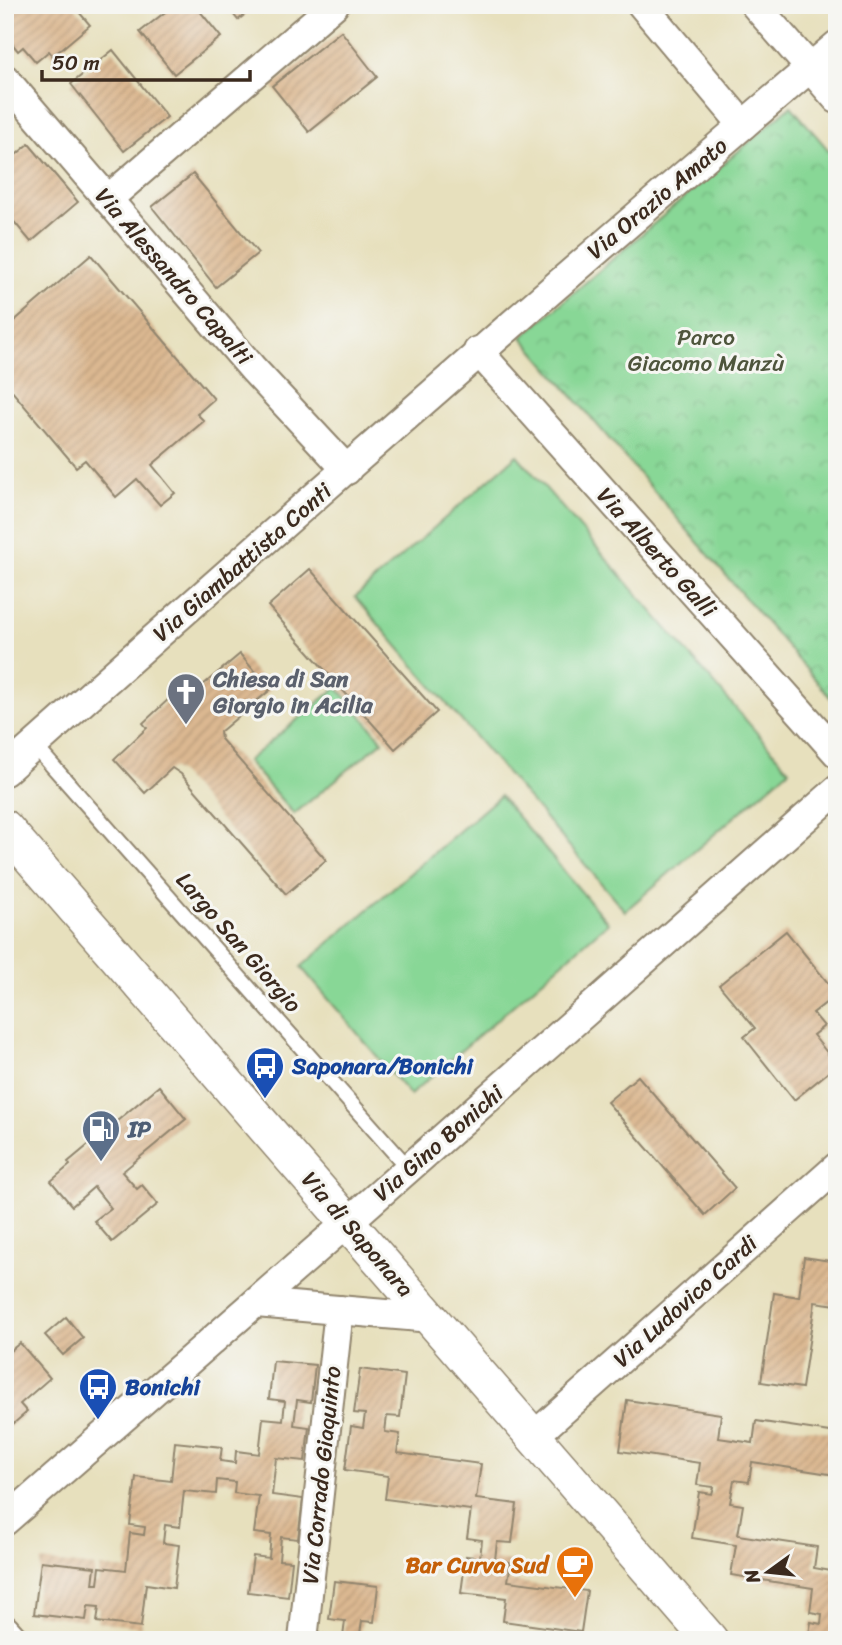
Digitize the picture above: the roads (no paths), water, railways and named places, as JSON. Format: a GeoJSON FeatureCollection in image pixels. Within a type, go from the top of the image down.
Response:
{"type":"FeatureCollection","features":[{"type":"Feature","properties":{"kind":"street"},"geometry":{"type":"LineString","coordinates":[[108,199],[334,5]]}},
{"type":"Feature","properties":{"kind":"street"},"geometry":{"type":"LineString","coordinates":[[642,5],[743,125]]}},
{"type":"Feature","properties":{"kind":"street"},"geometry":{"type":"LineString","coordinates":[[755,5],[837,99]]}},
{"type":"Feature","properties":{"kind":"street","name":"Via Orazio Amato"},"geometry":{"type":"LineString","coordinates":[[478,351],[837,45]]}},
{"type":"Feature","properties":{"kind":"street","name":"Via Alessandro Capalti"},"geometry":{"type":"LineString","coordinates":[[5,79],[253,369],[347,470]]}},
{"type":"Feature","properties":{"kind":"street","name":"Via Giambattista Conti"},"geometry":{"type":"LineString","coordinates":[[5,771],[478,351]]}},
{"type":"Feature","properties":{"kind":"street","name":"Via Alberto Galli"},"geometry":{"type":"LineString","coordinates":[[478,351],[837,753]]}},
{"type":"Feature","properties":{"kind":"street","name":"Via Gino Bonichi"},"geometry":{"type":"LineString","coordinates":[[5,1521],[409,1169],[837,790]]}},
{"type":"Feature","properties":{"kind":"street","name":"Via di Saponara"},"geometry":{"type":"LineString","coordinates":[[5,828],[710,1640]]}},
{"type":"Feature","properties":{"kind":"street","name":"Via Ludovico Cardi"},"geometry":{"type":"LineString","coordinates":[[534,1436],[837,1167]]}},
{"type":"Feature","properties":{"kind":"street"},"geometry":{"type":"LineString","coordinates":[[256,1303],[432,1318]]}},
{"type":"Feature","properties":{"kind":"street","name":"Via Corrado Giaquinto"},"geometry":{"type":"LineString","coordinates":[[303,1640],[339,1310]]}},
{"type":"Feature","properties":{"kind":"street"},"geometry":{"type":"LineString","coordinates":[[5,1630],[14,1640]]}},
{"type":"Feature","properties":{"kind":"lane","name":"Largo San Giorgio"},"geometry":{"type":"LineString","coordinates":[[34,745],[409,1169]]}},
{"type":"Feature","properties":{"kind":"place","name":"Chiesa di San Giorgio in Acilia"},"geometry":{"type":"Point","coordinates":[186,726]}},
{"type":"Feature","properties":{"kind":"place","name":"Saponara/Bonichi"},"geometry":{"type":"Point","coordinates":[265,1100]}},
{"type":"Feature","properties":{"kind":"place","name":"IP"},"geometry":{"type":"Point","coordinates":[101,1163]}},
{"type":"Feature","properties":{"kind":"place","name":"Bonichi"},"geometry":{"type":"Point","coordinates":[98,1421]}},
{"type":"Feature","properties":{"kind":"place","name":"Bar Curva Sud"},"geometry":{"type":"Point","coordinates":[575,1599]}},
{"type":"Feature","properties":{"kind":"park label","name":"Parco Giacomo Manzù"},"geometry":{"type":"Point","coordinates":[706,350]}}]}
